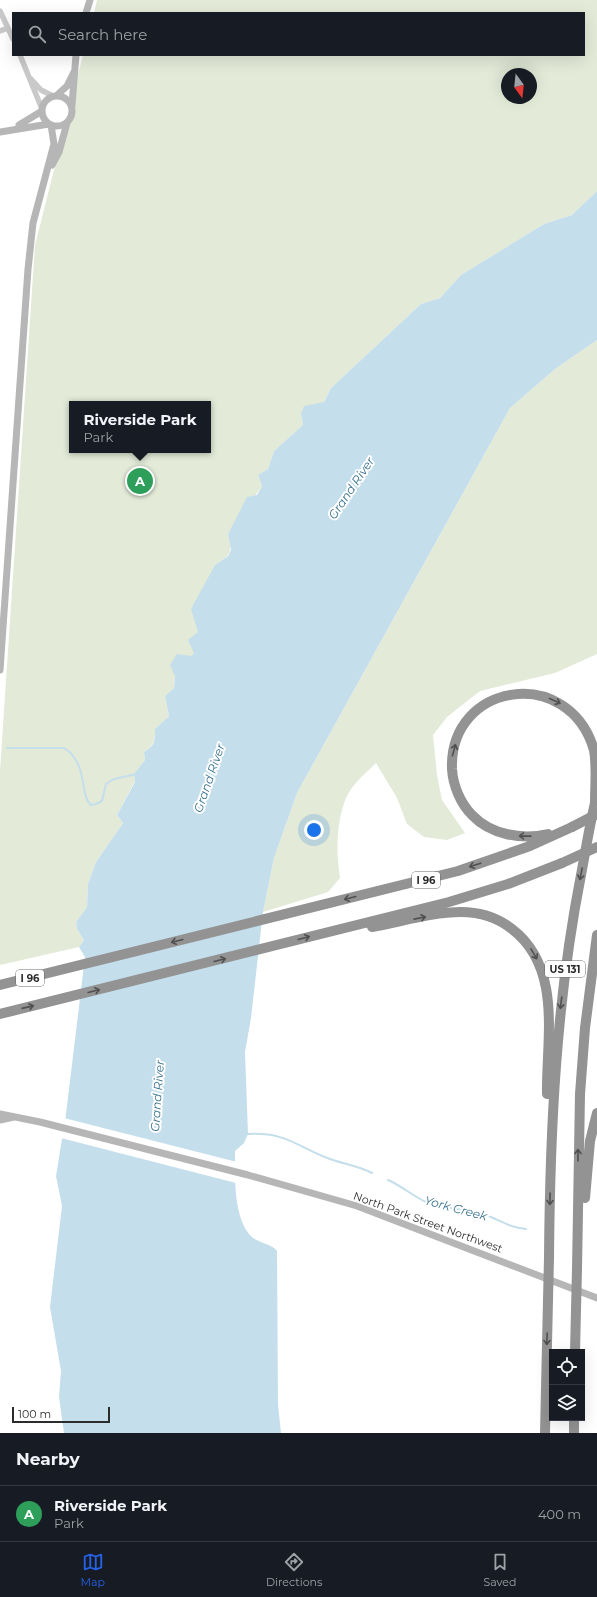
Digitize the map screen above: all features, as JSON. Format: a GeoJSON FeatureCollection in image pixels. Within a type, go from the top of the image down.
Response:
{"type":"FeatureCollection","features":[{"type":"Feature","properties":{"kind":"highway"},"geometry":{"type":"LineString","coordinates":[[568,829],[539,836],[519,836],[491,829],[479,822],[470,813],[461,800],[453,781],[452,755],[458,733],[470,716],[488,702],[508,695],[528,693],[559,702],[574,714],[586,730],[594,752],[596,766],[596,804]]}},
{"type":"Feature","properties":{"kind":"highway","name":"I 96"},"geometry":{"type":"LineString","coordinates":[[0,985],[458,871],[530,846],[568,829],[596,804]]}},
{"type":"Feature","properties":{"kind":"highway","name":"US 131"},"geometry":{"type":"LineString","coordinates":[[545,1433],[550,1146],[558,1024],[566,961],[596,804]]}},
{"type":"Feature","properties":{"kind":"highway","name":"I 96"},"geometry":{"type":"LineString","coordinates":[[0,1014],[469,896],[508,884],[597,848]]}},
{"type":"Feature","properties":{"kind":"highway"},"geometry":{"type":"LineString","coordinates":[[326,932],[365,929],[460,912],[475,913],[489,917],[504,924],[518,934],[535,954],[546,985],[548,1015],[547,1105],[550,1146]]}},
{"type":"Feature","properties":{"kind":"highway","name":"US 131"},"geometry":{"type":"LineString","coordinates":[[575,1349],[580,1094],[585,1028],[597,935]]}},
{"type":"Feature","properties":{"kind":"highway"},"geometry":{"type":"LineString","coordinates":[[577,1266],[584,1216],[590,1142],[597,1113]]}},
{"type":"Feature","properties":{"kind":"highway"},"geometry":{"type":"LineString","coordinates":[[574,1421],[574,1433]]}},
{"type":"Feature","properties":{"kind":"main road"},"geometry":{"type":"LineString","coordinates":[[86,12],[90,0]]}},
{"type":"Feature","properties":{"kind":"main road"},"geometry":{"type":"LineString","coordinates":[[45,175],[59,152],[67,123],[72,115],[76,56]]}},
{"type":"Feature","properties":{"kind":"main road"},"geometry":{"type":"LineString","coordinates":[[0,670],[28,269],[33,223],[54,144],[50,125],[44,119],[42,110],[45,101],[67,86],[74,72]]}},
{"type":"Feature","properties":{"kind":"main road"},"geometry":{"type":"LineString","coordinates":[[54,96],[65,98],[72,105]]}},
{"type":"Feature","properties":{"kind":"main road"},"geometry":{"type":"LineString","coordinates":[[13,128],[42,110]]}},
{"type":"Feature","properties":{"kind":"main road"},"geometry":{"type":"LineString","coordinates":[[0,132],[13,128],[50,125],[59,126],[67,123]]}},
{"type":"Feature","properties":{"kind":"main road","name":"North Park Street Northwest"},"geometry":{"type":"LineString","coordinates":[[0,1114],[52,1125],[248,1175],[357,1206],[597,1298]]}},
{"type":"Feature","properties":{"kind":"main road"},"geometry":{"type":"LineString","coordinates":[[0,1120],[16,1117]]}},
{"type":"Feature","properties":{"kind":"street"},"geometry":{"type":"LineString","coordinates":[[0,11],[12,37]]}},
{"type":"Feature","properties":{"kind":"street"},"geometry":{"type":"LineString","coordinates":[[0,31],[8,28]]}},
{"type":"Feature","properties":{"kind":"street"},"geometry":{"type":"LineString","coordinates":[[20,56],[31,79],[42,110]]}},
{"type":"Feature","properties":{"kind":"street"},"geometry":{"type":"LineString","coordinates":[[31,79],[45,93],[54,96]]}},
{"type":"Feature","properties":{"kind":"green space"},"geometry":{"type":"Polygon","coordinates":[[[97,0],[597,0],[597,191],[572,215],[544,224],[461,275],[440,298],[421,304],[331,388],[324,402],[301,414],[303,425],[274,451],[268,469],[258,475],[262,486],[228,534],[230,549],[228,555],[215,565],[194,653],[175,676],[174,688],[165,696],[169,716],[155,729],[155,737],[153,742],[144,752],[145,760],[134,774],[135,781],[117,815],[123,823],[96,862],[88,884],[87,907],[76,922],[77,929],[84,940],[79,947],[0,965],[0,771],[35,245],[83,56],[585,56],[585,12],[94,12],[97,0]]]}},
{"type":"Feature","properties":{"kind":"green space"},"geometry":{"type":"Polygon","coordinates":[[[597,340],[597,654],[555,673],[480,691],[447,717],[433,735],[437,775],[442,800],[465,833],[447,840],[424,837],[407,824],[397,798],[376,763],[352,788],[346,798],[340,817],[338,858],[340,878],[328,892],[263,912],[274,858],[297,793],[510,408],[555,369],[597,340]]]}},
{"type":"Feature","properties":{"kind":"water","name":"Grand River"},"geometry":{"type":"Polygon","coordinates":[[[597,191],[597,340],[555,369],[510,408],[297,793],[274,858],[263,912],[251,1018],[245,1052],[248,1134],[244,1143],[235,1151],[235,1171],[236,1194],[240,1216],[244,1226],[252,1237],[271,1246],[277,1251],[278,1405],[281,1433],[64,1433],[59,1397],[61,1371],[50,1307],[62,1206],[56,1176],[66,1114],[85,957],[79,947],[84,940],[77,929],[76,922],[87,907],[88,884],[96,862],[123,823],[117,815],[135,782],[134,774],[145,760],[144,752],[154,743],[155,729],[169,716],[165,696],[174,688],[175,676],[170,665],[177,654],[191,656],[194,653],[188,640],[198,632],[191,609],[215,565],[228,556],[231,550],[228,534],[247,497],[257,495],[262,486],[258,475],[268,469],[274,451],[303,425],[301,414],[304,406],[324,402],[331,388],[421,304],[440,298],[461,275],[544,224],[572,215],[597,191]]]}},
{"type":"Feature","properties":{"kind":"pier"},"geometry":{"type":"Polygon","coordinates":[[[64,1118],[237,1162],[236,1183],[61,1138],[64,1118]]]}},
{"type":"Feature","properties":{"kind":"waterway"},"geometry":{"type":"LineString","coordinates":[[7,748],[64,748],[72,754],[77,762],[87,801],[91,805],[102,801],[106,784],[114,779],[137,774]]}},
{"type":"Feature","properties":{"kind":"waterway","name":"York Creek"},"geometry":{"type":"LineString","coordinates":[[248,1134],[273,1135],[291,1141],[330,1159],[372,1173]]}},
{"type":"Feature","properties":{"kind":"waterway","name":"York Creek"},"geometry":{"type":"LineString","coordinates":[[388,1180],[428,1203],[483,1214],[512,1226],[526,1229]]}},
{"type":"Feature","properties":{"kind":"place","name":"Riverside Park"},"geometry":{"type":"Point","coordinates":[140,481]}}]}
